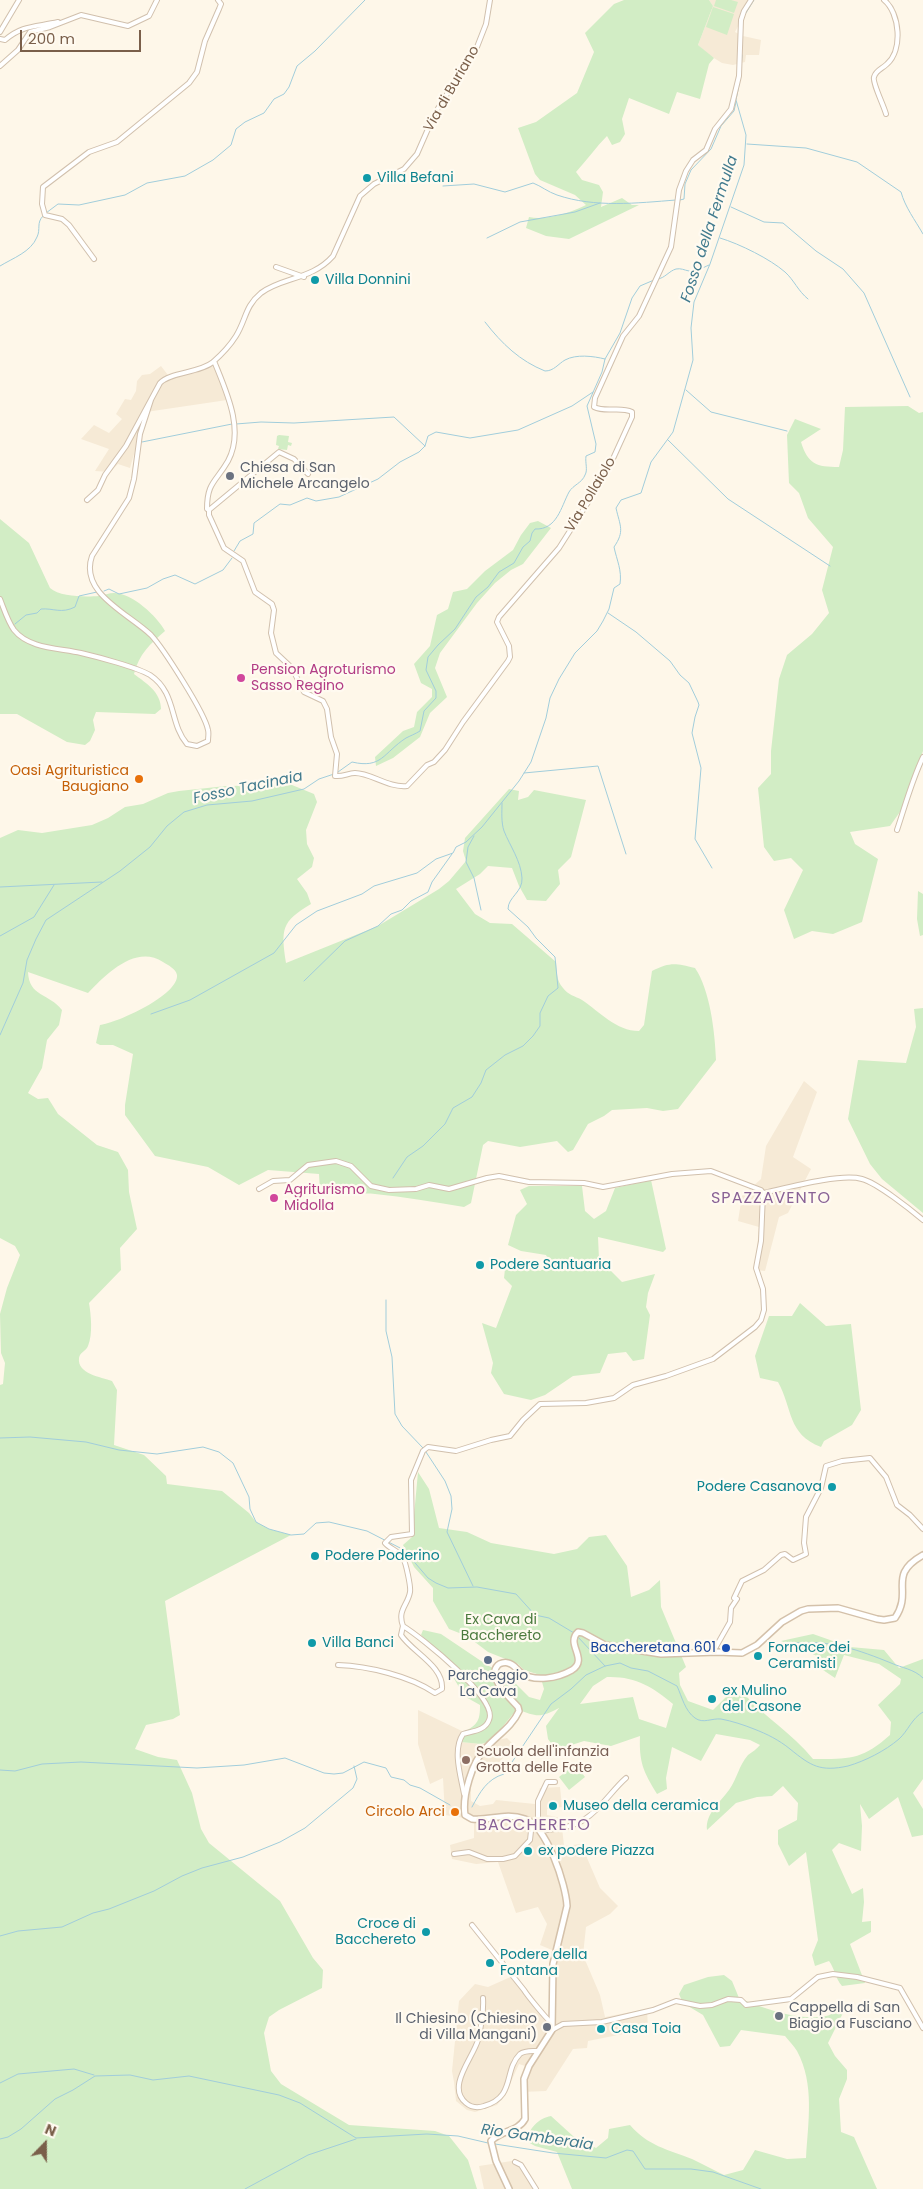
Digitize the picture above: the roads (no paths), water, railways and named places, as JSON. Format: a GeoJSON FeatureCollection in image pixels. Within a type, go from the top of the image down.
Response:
{"type":"FeatureCollection","features":[{"type":"Feature","properties":{"kind":"street"},"geometry":{"type":"LineString","coordinates":[[0,32],[19,0]]}},
{"type":"Feature","properties":{"kind":"street"},"geometry":{"type":"LineString","coordinates":[[0,66],[18,50],[30,32],[50,27],[81,15],[128,26],[149,16],[157,0]]}},
{"type":"Feature","properties":{"kind":"street"},"geometry":{"type":"LineString","coordinates":[[94,259],[69,225],[62,219],[45,215],[42,204],[43,187],[89,152],[117,142],[189,83],[197,72],[205,41],[221,4],[218,0]]}},
{"type":"Feature","properties":{"kind":"street","name":"Via di Buriano"},"geometry":{"type":"LineString","coordinates":[[150,400],[156,387],[164,379],[183,375],[214,361],[236,337],[244,316],[254,300],[263,292],[304,277],[327,263],[333,256],[360,196],[365,190],[399,173],[417,154],[439,107],[477,47],[489,14],[490,0]]}},
{"type":"Feature","properties":{"kind":"street","name":"Via Pollaiolo"},"geometry":{"type":"LineString","coordinates":[[209,510],[209,515],[224,548],[243,561],[255,592],[272,604],[274,610],[271,633],[276,653],[292,668],[304,692],[323,701],[327,709],[331,737],[337,754],[335,774],[342,776],[356,773],[401,787],[411,784],[427,765],[434,762],[445,750],[473,707],[508,661],[510,651],[497,622],[499,617],[559,548],[614,459],[632,417],[632,412],[625,410],[602,410],[594,407],[595,398],[623,336],[639,316],[670,248],[679,190],[686,171],[694,160],[706,150],[715,128],[731,109],[740,64],[739,30],[744,10],[752,0]]}},
{"type":"Feature","properties":{"kind":"street"},"geometry":{"type":"LineString","coordinates":[[884,0],[892,6],[898,21],[894,55],[888,64],[878,70],[873,82],[886,114]]}},
{"type":"Feature","properties":{"kind":"street"},"geometry":{"type":"LineString","coordinates":[[0,39],[5,40],[16,31],[26,27],[61,22]]}},
{"type":"Feature","properties":{"kind":"street"},"geometry":{"type":"LineString","coordinates":[[276,267],[304,277]]}},
{"type":"Feature","properties":{"kind":"street"},"geometry":{"type":"LineString","coordinates":[[214,361],[228,395],[233,416],[234,448],[228,461],[210,484],[207,509],[209,510],[258,467],[279,452],[294,459],[308,474]]}},
{"type":"Feature","properties":{"kind":"street"},"geometry":{"type":"LineString","coordinates":[[87,500],[98,490],[105,474],[126,446],[150,400]]}},
{"type":"Feature","properties":{"kind":"street"},"geometry":{"type":"LineString","coordinates":[[0,599],[14,630],[22,638],[38,645],[82,653],[131,667],[150,676],[160,684],[168,695],[181,737],[187,744],[197,746],[208,741],[208,730],[203,717],[159,645],[139,624],[104,598],[90,576],[89,566],[92,556],[128,498],[134,478],[140,434],[150,400]]}},
{"type":"Feature","properties":{"kind":"street"},"geometry":{"type":"LineString","coordinates":[[897,830],[911,792],[915,773],[923,757]]}},
{"type":"Feature","properties":{"kind":"street"},"geometry":{"type":"LineString","coordinates":[[259,1189],[273,1181],[290,1180],[308,1164],[336,1161],[352,1166],[371,1186],[389,1190],[416,1189],[429,1185],[449,1189],[499,1176],[529,1182],[584,1183],[603,1187],[672,1174],[710,1171],[762,1192],[830,1180],[857,1178],[865,1180],[893,1197],[923,1220]]}},
{"type":"Feature","properties":{"kind":"street"},"geometry":{"type":"LineString","coordinates":[[552,2030],[553,1964],[567,1906],[567,1896],[554,1858],[539,1829],[530,1821],[502,1815],[478,1820],[468,1818],[465,1815],[458,1751],[461,1737],[463,1734],[476,1731],[487,1725],[491,1711],[482,1696],[466,1678],[403,1626],[401,1620],[403,1606],[410,1593],[407,1571],[402,1556],[385,1542],[391,1537],[404,1534],[410,1535],[412,1532],[411,1480],[426,1448],[432,1447],[456,1451],[510,1436],[540,1404],[586,1403],[614,1398],[633,1385],[666,1376],[714,1358],[755,1327],[761,1320],[764,1310],[763,1289],[756,1268],[761,1241],[762,1192]]}},
{"type":"Feature","properties":{"kind":"street"},"geometry":{"type":"LineString","coordinates":[[713,1652],[730,1622],[732,1608],[736,1599],[734,1598],[742,1580],[764,1570],[781,1555],[785,1554],[794,1560],[806,1554],[804,1543],[806,1517],[821,1488],[826,1466],[842,1461],[870,1458],[886,1477],[896,1505],[910,1515],[923,1529]]}},
{"type":"Feature","properties":{"kind":"street"},"geometry":{"type":"LineString","coordinates":[[464,1794],[480,1756],[504,1731],[519,1711],[518,1707],[505,1693],[496,1679],[494,1673],[498,1664],[511,1663],[520,1672],[543,1679],[564,1673],[574,1668],[579,1662],[579,1656],[573,1642],[575,1635],[583,1633],[605,1645],[662,1654],[742,1653],[752,1649],[776,1626],[794,1614],[808,1609],[838,1608],[877,1619],[895,1618],[902,1608],[903,1602],[902,1575],[909,1564],[923,1555]]}},
{"type":"Feature","properties":{"kind":"street"},"geometry":{"type":"LineString","coordinates":[[338,1665],[396,1676],[421,1684],[435,1693],[442,1690],[442,1685],[435,1671],[424,1656],[404,1640],[400,1630],[403,1626]]}},
{"type":"Feature","properties":{"kind":"street"},"geometry":{"type":"LineString","coordinates":[[539,1829],[565,1827],[584,1820],[596,1811],[612,1791],[626,1778]]}},
{"type":"Feature","properties":{"kind":"street"},"geometry":{"type":"LineString","coordinates":[[539,1829],[539,1797],[547,1782],[555,1782]]}},
{"type":"Feature","properties":{"kind":"street"},"geometry":{"type":"LineString","coordinates":[[454,1854],[469,1852],[487,1859],[503,1860],[515,1856],[530,1840],[530,1821]]}},
{"type":"Feature","properties":{"kind":"street"},"geometry":{"type":"LineString","coordinates":[[472,1926],[530,2000],[552,2023]]}},
{"type":"Feature","properties":{"kind":"street"},"geometry":{"type":"LineString","coordinates":[[508,2189],[491,2141],[496,2135],[517,2128],[526,2119],[524,2079],[538,2051],[552,2030],[563,2024],[602,2022],[650,2011],[676,2001],[700,2006],[712,2006],[728,1999],[741,2000],[746,2005],[791,1999],[818,1977],[833,1974],[856,1977],[900,1988],[923,2028]]}},
{"type":"Feature","properties":{"kind":"street"},"geometry":{"type":"LineString","coordinates":[[483,1998],[484,2007],[477,2041],[460,2082],[459,2092],[469,2106],[476,2107],[496,2101],[506,2089],[520,2054],[526,2051],[538,2051]]}},
{"type":"Feature","properties":{"kind":"street"},"geometry":{"type":"LineString","coordinates":[[515,2162],[520,2165],[536,2189]]}},
{"type":"Feature","properties":{"kind":"waterway"},"geometry":{"type":"LineString","coordinates":[[46,213],[58,204],[79,205],[125,195],[147,183],[185,176],[213,160],[231,145],[236,129],[245,122],[264,113],[274,99],[284,94],[289,87],[297,66],[315,51],[365,0]]}},
{"type":"Feature","properties":{"kind":"waterway","name":"Fosso della Fermulla"},"geometry":{"type":"LineString","coordinates":[[742,24],[744,16],[754,0]]}},
{"type":"Feature","properties":{"kind":"waterway","name":"Fosso della Fermulla"},"geometry":{"type":"LineString","coordinates":[[741,68],[742,55]]}},
{"type":"Feature","properties":{"kind":"waterway"},"geometry":{"type":"LineString","coordinates":[[151,1014],[190,1000],[274,953],[296,925],[317,911],[362,894],[374,886],[417,873],[436,859],[453,853],[456,847],[466,842],[482,827],[519,781],[531,762],[546,718],[550,698],[559,679],[575,653],[597,631],[609,609],[614,588],[620,584],[620,570],[614,547],[621,532],[616,508],[621,500],[641,493],[651,462],[673,432],[693,360],[691,328],[694,302],[710,264],[744,165],[746,135],[736,100],[739,85]]}},
{"type":"Feature","properties":{"kind":"waterway"},"geometry":{"type":"LineString","coordinates":[[680,200],[684,199],[685,184],[691,170],[711,149],[721,126],[734,111],[736,102]]}},
{"type":"Feature","properties":{"kind":"waterway"},"geometry":{"type":"LineString","coordinates":[[747,144],[806,148],[857,162],[901,192],[923,234]]}},
{"type":"Feature","properties":{"kind":"waterway"},"geometry":{"type":"LineString","coordinates":[[443,186],[474,184],[505,192],[533,183],[557,195],[586,202],[616,204],[676,200]]}},
{"type":"Feature","properties":{"kind":"waterway"},"geometry":{"type":"LineString","coordinates":[[487,238],[520,222],[575,212],[600,203]]}},
{"type":"Feature","properties":{"kind":"waterway"},"geometry":{"type":"LineString","coordinates":[[731,207],[764,222],[783,223],[816,251],[843,269],[864,293],[910,397]]}},
{"type":"Feature","properties":{"kind":"waterway"},"geometry":{"type":"LineString","coordinates":[[0,266],[31,247],[37,237],[40,221],[43,216]]}},
{"type":"Feature","properties":{"kind":"waterway"},"geometry":{"type":"LineString","coordinates":[[720,238],[754,252],[779,267],[808,299]]}},
{"type":"Feature","properties":{"kind":"waterway"},"geometry":{"type":"LineString","coordinates":[[658,279],[676,269],[695,271],[709,265]]}},
{"type":"Feature","properties":{"kind":"waterway","name":"Fosso Tacinaia"},"geometry":{"type":"LineString","coordinates":[[338,772],[352,762],[362,764],[376,761],[406,738],[420,731],[424,711],[436,698],[436,691],[426,670],[428,657],[455,629],[476,597],[488,587],[499,572],[514,563],[523,547],[530,541],[535,529],[548,526],[553,522],[561,511],[569,492],[584,478],[586,473],[586,456],[595,452],[596,444],[587,406],[602,372],[605,359],[620,333],[632,298],[640,286],[654,280]]}},
{"type":"Feature","properties":{"kind":"waterway"},"geometry":{"type":"LineString","coordinates":[[485,322],[512,351],[527,362],[545,371],[551,370],[569,358],[590,356],[605,359]]}},
{"type":"Feature","properties":{"kind":"waterway"},"geometry":{"type":"LineString","coordinates":[[686,390],[711,412],[787,431]]}},
{"type":"Feature","properties":{"kind":"waterway"},"geometry":{"type":"LineString","coordinates":[[234,551],[240,541],[253,534],[254,523],[280,504],[290,505],[307,498],[316,501],[339,497],[378,479],[400,462],[419,452],[425,446],[428,436],[436,432],[470,438],[518,430],[572,406],[593,392]]}},
{"type":"Feature","properties":{"kind":"waterway"},"geometry":{"type":"LineString","coordinates":[[236,424],[261,422],[294,423],[394,417],[425,446]]}},
{"type":"Feature","properties":{"kind":"waterway"},"geometry":{"type":"LineString","coordinates":[[142,442],[232,424]]}},
{"type":"Feature","properties":{"kind":"waterway"},"geometry":{"type":"LineString","coordinates":[[668,440],[728,499],[830,566]]}},
{"type":"Feature","properties":{"kind":"waterway"},"geometry":{"type":"LineString","coordinates":[[104,591],[109,589],[119,594],[147,588],[175,575],[195,584],[223,570],[232,558]]}},
{"type":"Feature","properties":{"kind":"waterway"},"geometry":{"type":"LineString","coordinates":[[15,624],[26,615],[37,613],[41,609],[70,609],[75,607],[79,596],[97,592]]}},
{"type":"Feature","properties":{"kind":"waterway","name":"Fosso della Fermulla"},"geometry":{"type":"LineString","coordinates":[[608,613],[636,632],[670,661],[680,675],[689,683],[698,702],[699,705],[692,733],[701,768],[695,839],[712,868]]}},
{"type":"Feature","properties":{"kind":"waterway"},"geometry":{"type":"LineString","coordinates":[[524,773],[598,766],[626,854]]}},
{"type":"Feature","properties":{"kind":"waterway","name":"Fosso Tacinaia"},"geometry":{"type":"LineString","coordinates":[[0,1035],[23,983],[27,960],[46,920],[120,871],[150,847],[167,826],[184,812],[207,805],[252,801],[304,789],[319,779],[334,774]]}},
{"type":"Feature","properties":{"kind":"waterway"},"geometry":{"type":"LineString","coordinates":[[393,1178],[407,1157],[423,1146],[445,1124],[453,1108],[472,1097],[481,1083],[486,1070],[505,1055],[523,1046],[533,1036],[540,1026],[540,1013],[548,996],[558,988],[555,957],[528,927],[508,909],[510,901],[522,883],[522,878],[517,860],[503,828],[502,803]]}},
{"type":"Feature","properties":{"kind":"waterway"},"geometry":{"type":"LineString","coordinates":[[474,836],[468,847],[466,862],[474,878],[481,910]]}},
{"type":"Feature","properties":{"kind":"waterway"},"geometry":{"type":"LineString","coordinates":[[304,981],[345,941],[378,926],[391,914],[402,910],[411,901],[428,892],[432,882],[452,854]]}},
{"type":"Feature","properties":{"kind":"waterway"},"geometry":{"type":"LineString","coordinates":[[0,887],[102,882]]}},
{"type":"Feature","properties":{"kind":"waterway"},"geometry":{"type":"LineString","coordinates":[[0,936],[34,917],[54,885]]}},
{"type":"Feature","properties":{"kind":"waterway"},"geometry":{"type":"LineString","coordinates":[[386,1300],[386,1331],[392,1357],[395,1414],[402,1426],[423,1448]]}},
{"type":"Feature","properties":{"kind":"waterway"},"geometry":{"type":"LineString","coordinates":[[0,1438],[30,1437],[86,1442],[119,1450],[157,1454],[203,1447],[219,1452],[233,1463],[249,1497],[250,1509],[256,1522],[269,1529],[291,1535],[304,1534],[316,1523],[329,1522],[367,1531],[404,1550],[428,1578],[436,1583],[448,1588],[477,1587],[516,1594],[535,1615],[549,1618],[574,1633]]}},
{"type":"Feature","properties":{"kind":"waterway"},"geometry":{"type":"LineString","coordinates":[[426,1452],[445,1481],[451,1496],[452,1509],[447,1532],[473,1586]]}},
{"type":"Feature","properties":{"kind":"waterway"},"geometry":{"type":"LineString","coordinates":[[577,1636],[605,1666]]}},
{"type":"Feature","properties":{"kind":"waterway"},"geometry":{"type":"LineString","coordinates":[[796,1643],[809,1642],[845,1647],[908,1669],[923,1678]]}},
{"type":"Feature","properties":{"kind":"waterway"},"geometry":{"type":"LineString","coordinates":[[472,1807],[481,1791],[493,1779],[504,1774],[551,1704],[586,1675],[605,1666],[620,1663],[631,1668],[648,1671],[677,1686],[686,1708],[698,1720],[721,1719],[764,1733],[786,1746],[804,1760],[823,1768],[848,1766],[881,1751],[899,1739],[923,1712]]}},
{"type":"Feature","properties":{"kind":"waterway"},"geometry":{"type":"LineString","coordinates":[[0,1770],[15,1771],[42,1764],[81,1762],[197,1768],[244,1765],[285,1758],[324,1773],[334,1774],[343,1773],[364,1762],[386,1768],[391,1777],[404,1780],[410,1785],[420,1788],[450,1805]]}},
{"type":"Feature","properties":{"kind":"waterway"},"geometry":{"type":"LineString","coordinates":[[0,1936],[18,1931],[62,1927],[93,1913],[109,1909],[154,1891],[202,1868],[243,1857],[280,1842],[305,1828],[353,1788],[357,1779],[354,1766]]}},
{"type":"Feature","properties":{"kind":"waterway"},"geometry":{"type":"LineString","coordinates":[[0,2083],[18,2074],[74,2069],[94,2075]]}},
{"type":"Feature","properties":{"kind":"waterway","name":"Rio Gamberaia"},"geometry":{"type":"LineString","coordinates":[[0,2139],[8,2137],[21,2129],[55,2099],[95,2076],[130,2075],[153,2080],[189,2076],[279,2095],[300,2103],[356,2138],[427,2134],[458,2136],[488,2143]]}},
{"type":"Feature","properties":{"kind":"waterway","name":"Rio Gamberaia"},"geometry":{"type":"LineString","coordinates":[[245,2189],[308,2155],[356,2139]]}},
{"type":"Feature","properties":{"kind":"waterway","name":"Rio Gamberaia"},"geometry":{"type":"LineString","coordinates":[[495,2144],[553,2153],[606,2158],[627,2150],[633,2151],[645,2169],[691,2169],[713,2172],[761,2189]]}},
{"type":"Feature","properties":{"kind":"place","name":"Villa Befani"},"geometry":{"type":"Point","coordinates":[367,178]}},
{"type":"Feature","properties":{"kind":"place","name":"Villa Donnini"},"geometry":{"type":"Point","coordinates":[315,280]}},
{"type":"Feature","properties":{"kind":"place","name":"Chiesa di San Michele Arcangelo"},"geometry":{"type":"Point","coordinates":[230,476]}},
{"type":"Feature","properties":{"kind":"place","name":"Pension Agroturismo Sasso Regino"},"geometry":{"type":"Point","coordinates":[241,678]}},
{"type":"Feature","properties":{"kind":"place","name":"Oasi Agrituristica Baugiano"},"geometry":{"type":"Point","coordinates":[139,779]}},
{"type":"Feature","properties":{"kind":"place","name":"Agriturismo Midolla"},"geometry":{"type":"Point","coordinates":[274,1198]}},
{"type":"Feature","properties":{"kind":"place","name":"Podere Santuaria"},"geometry":{"type":"Point","coordinates":[480,1265]}},
{"type":"Feature","properties":{"kind":"place","name":"Podere Casanova"},"geometry":{"type":"Point","coordinates":[832,1487]}},
{"type":"Feature","properties":{"kind":"place","name":"Podere Poderino"},"geometry":{"type":"Point","coordinates":[315,1556]}},
{"type":"Feature","properties":{"kind":"place","name":"Villa Banci"},"geometry":{"type":"Point","coordinates":[312,1643]}},
{"type":"Feature","properties":{"kind":"place","name":"Baccheretana 601"},"geometry":{"type":"Point","coordinates":[726,1648]}},
{"type":"Feature","properties":{"kind":"place","name":"Fornace dei Ceramisti"},"geometry":{"type":"Point","coordinates":[758,1656]}},
{"type":"Feature","properties":{"kind":"place","name":"Parcheggio La Cava"},"geometry":{"type":"Point","coordinates":[488,1660]}},
{"type":"Feature","properties":{"kind":"place","name":"ex Mulino del Casone"},"geometry":{"type":"Point","coordinates":[712,1699]}},
{"type":"Feature","properties":{"kind":"place","name":"Scuola dell'infanzia Grotta delle Fate"},"geometry":{"type":"Point","coordinates":[466,1760]}},
{"type":"Feature","properties":{"kind":"place","name":"Museo della ceramica"},"geometry":{"type":"Point","coordinates":[553,1806]}},
{"type":"Feature","properties":{"kind":"place","name":"Circolo Arci"},"geometry":{"type":"Point","coordinates":[455,1812]}},
{"type":"Feature","properties":{"kind":"place","name":"ex podere Piazza"},"geometry":{"type":"Point","coordinates":[528,1851]}},
{"type":"Feature","properties":{"kind":"place","name":"Croce di Bacchereto"},"geometry":{"type":"Point","coordinates":[426,1932]}},
{"type":"Feature","properties":{"kind":"place","name":"Podere della Fontana"},"geometry":{"type":"Point","coordinates":[490,1963]}},
{"type":"Feature","properties":{"kind":"place","name":"Cappella di San Biagio a Fusciano"},"geometry":{"type":"Point","coordinates":[779,2016]}},
{"type":"Feature","properties":{"kind":"place","name":"Il Chiesino (Chiesino di Villa Mangani)"},"geometry":{"type":"Point","coordinates":[547,2027]}},
{"type":"Feature","properties":{"kind":"place","name":"Casa Toia"},"geometry":{"type":"Point","coordinates":[601,2029]}},
{"type":"Feature","properties":{"kind":"district","name":"SPAZZAVENTO"},"geometry":{"type":"Point","coordinates":[771,1199]}},
{"type":"Feature","properties":{"kind":"district","name":"BACCHERETO"},"geometry":{"type":"Point","coordinates":[534,1826]}},
{"type":"Feature","properties":{"kind":"park label","name":"Ex Cava di Bacchereto"},"geometry":{"type":"Point","coordinates":[501,1628]}}]}
